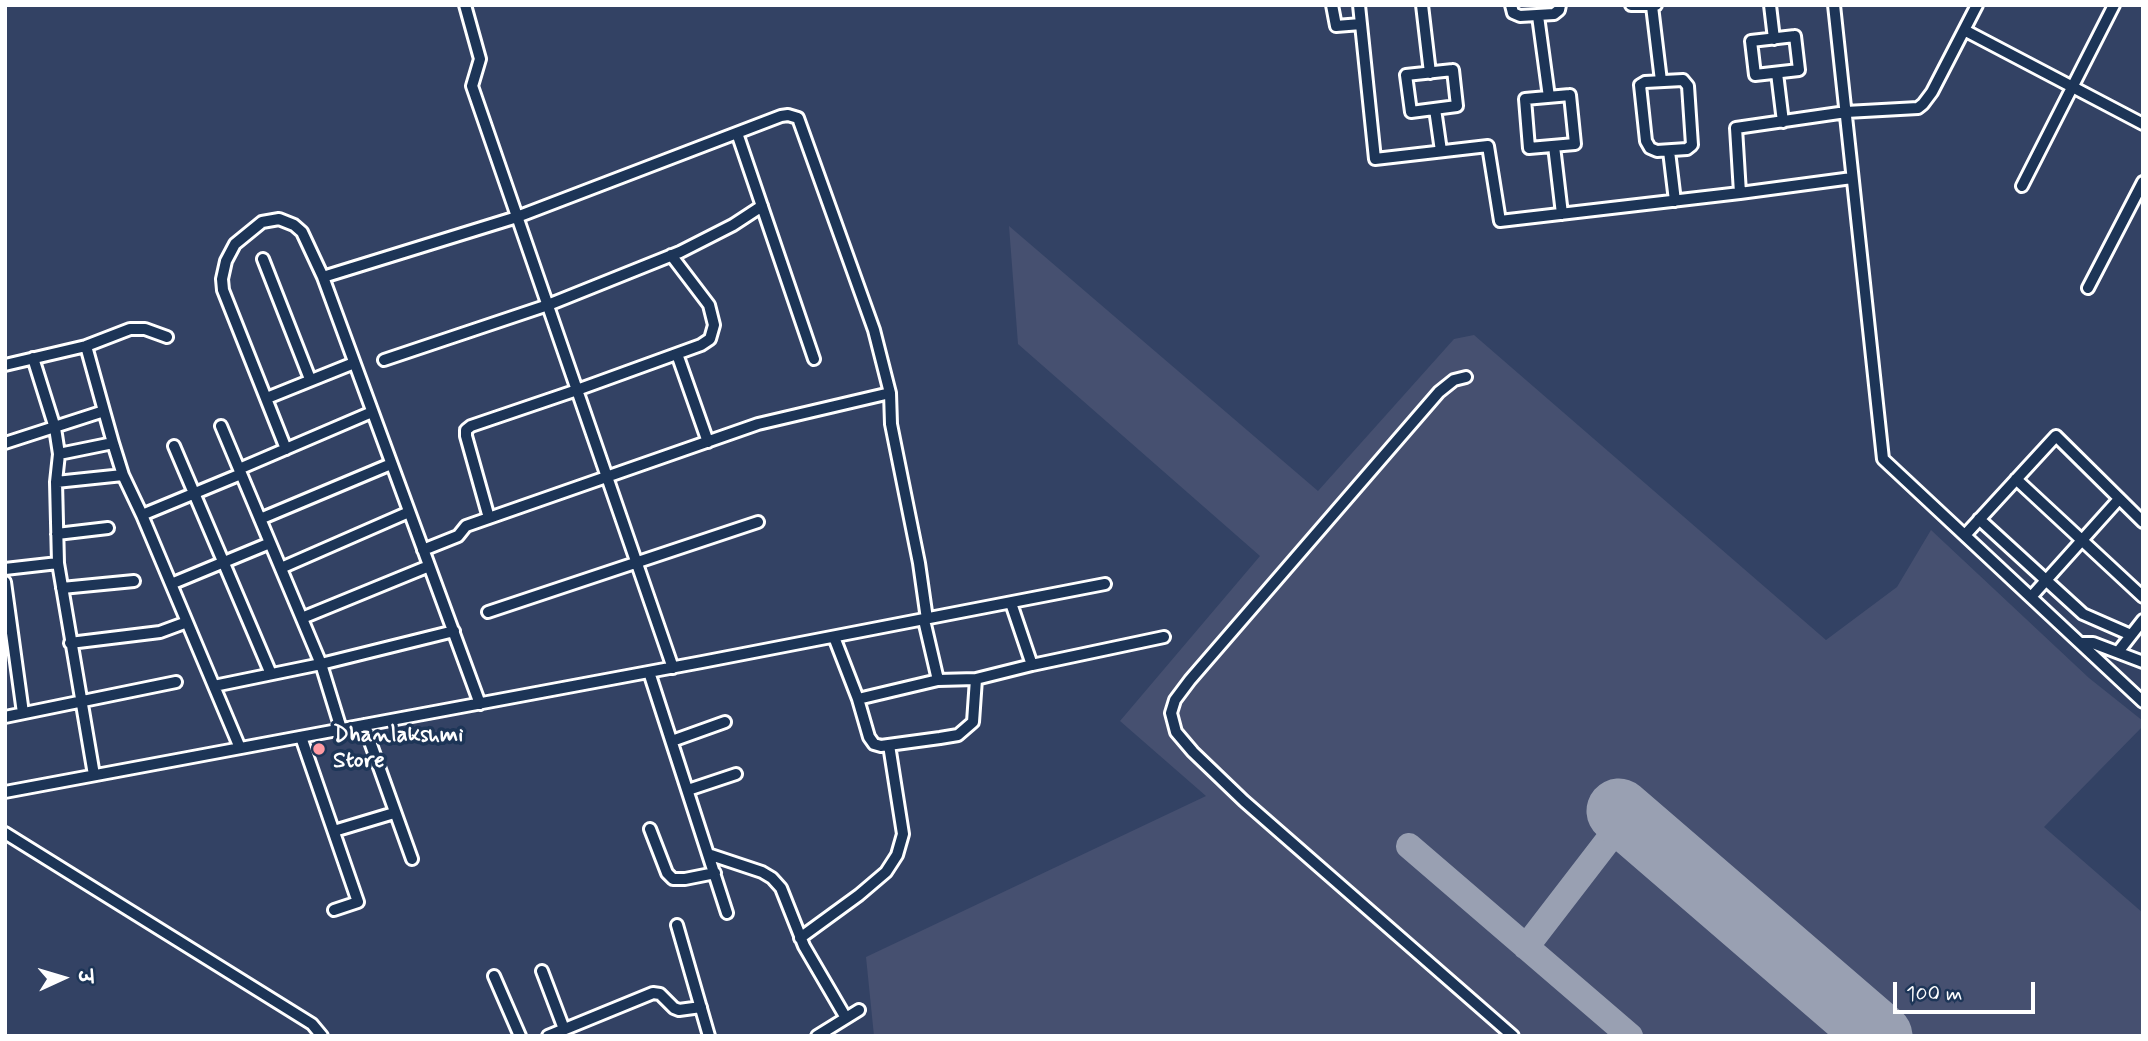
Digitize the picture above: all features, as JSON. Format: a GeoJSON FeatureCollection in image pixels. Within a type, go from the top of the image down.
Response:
{"type":"FeatureCollection","features":[{"type":"Feature","properties":{"kind":"street"},"geometry":{"type":"LineString","coordinates":[[466,5],[480,59],[472,86],[673,668]]}},
{"type":"Feature","properties":{"kind":"street"},"geometry":{"type":"LineString","coordinates":[[1332,5],[1336,26],[1361,24]]}},
{"type":"Feature","properties":{"kind":"street"},"geometry":{"type":"LineString","coordinates":[[1359,5],[1375,159],[1488,146],[1500,221],[1852,178]]}},
{"type":"Feature","properties":{"kind":"street"},"geometry":{"type":"LineString","coordinates":[[1422,5],[1430,73]]}},
{"type":"Feature","properties":{"kind":"street"},"geometry":{"type":"LineString","coordinates":[[1511,5],[1515,16],[1557,13],[1560,5]]}},
{"type":"Feature","properties":{"kind":"street"},"geometry":{"type":"LineString","coordinates":[[1631,5],[1654,5],[1661,81]]}},
{"type":"Feature","properties":{"kind":"street"},"geometry":{"type":"LineString","coordinates":[[1770,5],[1774,39]]}},
{"type":"Feature","properties":{"kind":"street"},"geometry":{"type":"LineString","coordinates":[[1834,5],[1883,459],[2143,702]]}},
{"type":"Feature","properties":{"kind":"street"},"geometry":{"type":"LineString","coordinates":[[1740,193],[1736,128],[1846,112],[1918,108],[1923,104],[1966,31],[1978,5]]}},
{"type":"Feature","properties":{"kind":"street"},"geometry":{"type":"LineString","coordinates":[[2022,186],[2114,5]]}},
{"type":"Feature","properties":{"kind":"street"},"geometry":{"type":"LineString","coordinates":[[1538,16],[1549,97]]}},
{"type":"Feature","properties":{"kind":"street"},"geometry":{"type":"LineString","coordinates":[[1966,31],[2143,124]]}},
{"type":"Feature","properties":{"kind":"street"},"geometry":{"type":"LineString","coordinates":[[1795,36],[1799,70],[1755,75],[1751,41],[1774,39],[1795,36]]}},
{"type":"Feature","properties":{"kind":"street"},"geometry":{"type":"LineString","coordinates":[[1453,70],[1457,106],[1435,109],[1410,112],[1406,75],[1453,70]]}},
{"type":"Feature","properties":{"kind":"street"},"geometry":{"type":"LineString","coordinates":[[1777,73],[1783,122]]}},
{"type":"Feature","properties":{"kind":"street"},"geometry":{"type":"LineString","coordinates":[[1661,81],[1686,82],[1689,90],[1692,145],[1687,149],[1653,149],[1646,141],[1640,94],[1642,83],[1661,81]]}},
{"type":"Feature","properties":{"kind":"street"},"geometry":{"type":"LineString","coordinates":[[1570,95],[1575,144],[1554,146],[1529,148],[1525,99],[1570,95]]}},
{"type":"Feature","properties":{"kind":"street"},"geometry":{"type":"LineString","coordinates":[[1435,109],[1441,151]]}},
{"type":"Feature","properties":{"kind":"street"},"geometry":{"type":"LineString","coordinates":[[323,277],[517,217],[781,116],[798,118],[874,330],[890,393],[891,424],[919,563],[925,619],[938,680]]}},
{"type":"Feature","properties":{"kind":"street"},"geometry":{"type":"LineString","coordinates":[[737,133],[814,359]]}},
{"type":"Feature","properties":{"kind":"street"},"geometry":{"type":"LineString","coordinates":[[1554,146],[1562,214]]}},
{"type":"Feature","properties":{"kind":"street"},"geometry":{"type":"LineString","coordinates":[[1669,151],[1675,201]]}},
{"type":"Feature","properties":{"kind":"street"},"geometry":{"type":"LineString","coordinates":[[2088,288],[2143,182]]}},
{"type":"Feature","properties":{"kind":"street"},"geometry":{"type":"LineString","coordinates":[[384,360],[548,305],[671,255],[733,225],[762,206]]}},
{"type":"Feature","properties":{"kind":"street"},"geometry":{"type":"LineString","coordinates":[[286,449],[223,290],[222,279],[226,261],[235,244],[262,222],[279,219],[294,225],[302,232],[323,277],[480,704]]}},
{"type":"Feature","properties":{"kind":"street"},"geometry":{"type":"LineString","coordinates":[[489,518],[466,430],[477,423],[677,354],[710,339],[713,318],[704,296],[671,255]]}},
{"type":"Feature","properties":{"kind":"street"},"geometry":{"type":"LineString","coordinates":[[263,259],[310,379]]}},
{"type":"Feature","properties":{"kind":"street"},"geometry":{"type":"LineString","coordinates":[[5,365],[86,346],[130,328],[145,329],[167,337]]}},
{"type":"Feature","properties":{"kind":"street"},"geometry":{"type":"LineString","coordinates":[[86,346],[123,475],[142,514],[240,748]]}},
{"type":"Feature","properties":{"kind":"street"},"geometry":{"type":"LineString","coordinates":[[677,354],[708,442]]}},
{"type":"Feature","properties":{"kind":"street"},"geometry":{"type":"LineString","coordinates":[[33,358],[55,428],[59,454],[56,482],[58,563],[94,775]]}},
{"type":"Feature","properties":{"kind":"street"},"geometry":{"type":"LineString","coordinates":[[267,398],[354,363]]}},
{"type":"Feature","properties":{"kind":"street"},"geometry":{"type":"LineString","coordinates":[[1466,377],[1454,380],[1439,392],[1190,680],[1175,700],[1171,713],[1176,732],[1236,793],[1513,1036]]}},
{"type":"Feature","properties":{"kind":"street"},"geometry":{"type":"LineString","coordinates":[[424,550],[458,536],[466,526],[758,424],[890,393]]}},
{"type":"Feature","properties":{"kind":"street"},"geometry":{"type":"LineString","coordinates":[[5,443],[104,411]]}},
{"type":"Feature","properties":{"kind":"street"},"geometry":{"type":"LineString","coordinates":[[142,514],[194,494],[286,449],[372,412]]}},
{"type":"Feature","properties":{"kind":"street"},"geometry":{"type":"LineString","coordinates":[[221,426],[321,664],[341,729]]}},
{"type":"Feature","properties":{"kind":"street"},"geometry":{"type":"LineString","coordinates":[[1965,535],[2056,436],[2143,522]]}},
{"type":"Feature","properties":{"kind":"street"},"geometry":{"type":"LineString","coordinates":[[59,454],[113,443]]}},
{"type":"Feature","properties":{"kind":"street"},"geometry":{"type":"LineString","coordinates":[[174,446],[271,674]]}},
{"type":"Feature","properties":{"kind":"street"},"geometry":{"type":"LineString","coordinates":[[260,519],[391,464]]}},
{"type":"Feature","properties":{"kind":"street"},"geometry":{"type":"LineString","coordinates":[[56,482],[123,475]]}},
{"type":"Feature","properties":{"kind":"street"},"geometry":{"type":"LineString","coordinates":[[2016,480],[2143,597]]}},
{"type":"Feature","properties":{"kind":"street"},"geometry":{"type":"LineString","coordinates":[[2031,597],[2119,499]]}},
{"type":"Feature","properties":{"kind":"street"},"geometry":{"type":"LineString","coordinates":[[281,568],[409,512]]}},
{"type":"Feature","properties":{"kind":"street"},"geometry":{"type":"LineString","coordinates":[[1979,519],[2083,614],[2131,635]]}},
{"type":"Feature","properties":{"kind":"street"},"geometry":{"type":"LineString","coordinates":[[488,612],[758,522]]}},
{"type":"Feature","properties":{"kind":"street"},"geometry":{"type":"LineString","coordinates":[[57,534],[108,528]]}},
{"type":"Feature","properties":{"kind":"street"},"geometry":{"type":"LineString","coordinates":[[171,584],[270,543]]}},
{"type":"Feature","properties":{"kind":"street"},"geometry":{"type":"LineString","coordinates":[[5,569],[58,563]]}},
{"type":"Feature","properties":{"kind":"street"},"geometry":{"type":"LineString","coordinates":[[302,618],[429,566]]}},
{"type":"Feature","properties":{"kind":"street"},"geometry":{"type":"LineString","coordinates":[[62,588],[134,581]]}},
{"type":"Feature","properties":{"kind":"street"},"geometry":{"type":"LineString","coordinates":[[5,582],[23,713]]}},
{"type":"Feature","properties":{"kind":"street"},"geometry":{"type":"LineString","coordinates":[[5,792],[673,668],[1105,584]]}},
{"type":"Feature","properties":{"kind":"street"},"geometry":{"type":"LineString","coordinates":[[1011,603],[1031,665]]}},
{"type":"Feature","properties":{"kind":"street"},"geometry":{"type":"LineString","coordinates":[[2118,652],[2143,620]]}},
{"type":"Feature","properties":{"kind":"street"},"geometry":{"type":"LineString","coordinates":[[70,643],[160,632],[187,622]]}},
{"type":"Feature","properties":{"kind":"street"},"geometry":{"type":"LineString","coordinates":[[214,686],[321,664],[454,631]]}},
{"type":"Feature","properties":{"kind":"street"},"geometry":{"type":"LineString","coordinates":[[834,637],[858,699],[869,737],[874,744],[889,746],[958,735],[974,722],[976,679]]}},
{"type":"Feature","properties":{"kind":"street"},"geometry":{"type":"LineString","coordinates":[[858,699],[938,680],[976,679],[1164,637]]}},
{"type":"Feature","properties":{"kind":"street"},"geometry":{"type":"LineString","coordinates":[[2080,643],[2094,643],[2143,662]]}},
{"type":"Feature","properties":{"kind":"street"},"geometry":{"type":"LineString","coordinates":[[649,672],[727,913]]}},
{"type":"Feature","properties":{"kind":"street"},"geometry":{"type":"LineString","coordinates":[[5,717],[176,682]]}},
{"type":"Feature","properties":{"kind":"street"},"geometry":{"type":"LineString","coordinates":[[672,741],[725,722]]}},
{"type":"Feature","properties":{"kind":"street"},"geometry":{"type":"LineString","coordinates":[[363,725],[412,859]]}},
{"type":"Feature","properties":{"kind":"street"},"geometry":{"type":"LineString","coordinates":[[301,737],[358,902],[334,910]]}},
{"type":"Feature","properties":{"kind":"street"},"geometry":{"type":"LineString","coordinates":[[800,938],[825,922],[886,873],[897,855],[902,834],[889,746]]}},
{"type":"Feature","properties":{"kind":"street"},"geometry":{"type":"LineString","coordinates":[[688,790],[736,774]]}},
{"type":"Feature","properties":{"kind":"street"},"geometry":{"type":"LineString","coordinates":[[334,831],[394,813]]}},
{"type":"Feature","properties":{"kind":"street"},"geometry":{"type":"LineString","coordinates":[[650,829],[667,873],[673,879],[715,873]]}},
{"type":"Feature","properties":{"kind":"street"},"geometry":{"type":"LineString","coordinates":[[5,833],[312,1024],[322,1036]]}},
{"type":"Feature","properties":{"kind":"street"},"geometry":{"type":"LineString","coordinates":[[708,854],[762,872],[781,888],[800,938],[846,1018]]}},
{"type":"Feature","properties":{"kind":"street"},"geometry":{"type":"LineString","coordinates":[[677,925],[709,1036]]}},
{"type":"Feature","properties":{"kind":"street"},"geometry":{"type":"LineString","coordinates":[[542,971],[564,1029]]}},
{"type":"Feature","properties":{"kind":"street"},"geometry":{"type":"LineString","coordinates":[[494,976],[520,1036]]}},
{"type":"Feature","properties":{"kind":"street"},"geometry":{"type":"LineString","coordinates":[[548,1036],[653,993],[660,994],[679,1010],[701,1007]]}},
{"type":"Feature","properties":{"kind":"street"},"geometry":{"type":"LineString","coordinates":[[817,1036],[859,1010]]}},
{"type":"Feature","properties":{"kind":"shaded area"},"geometry":{"type":"Polygon","coordinates":[[[1009,226],[1318,491],[1454,339],[1474,335],[1826,640],[1897,587],[1931,530],[2089,678],[2143,721],[2143,726],[2044,827],[2143,913],[2143,1036],[874,1036],[866,957],[1206,796],[1120,721],[1260,556],[1018,344],[1009,226]]]}},
{"type":"Feature","properties":{"kind":"taxiway"},"geometry":{"type":"LineString","coordinates":[[1526,947],[1626,817]]}},
{"type":"Feature","properties":{"kind":"taxiway"},"geometry":{"type":"LineString","coordinates":[[1409,846],[1630,1036]]}},
{"type":"Feature","properties":{"kind":"taxiway"},"geometry":{"type":"LineString","coordinates":[[1856,1036],[1863,1021]]}},
{"type":"Feature","properties":{"kind":"runway"},"geometry":{"type":"LineString","coordinates":[[1619,811],[1880,1036]]}},
{"type":"Feature","properties":{"kind":"place","name":"Dhanlakshmi Store"},"geometry":{"type":"Point","coordinates":[319,749]}}]}
